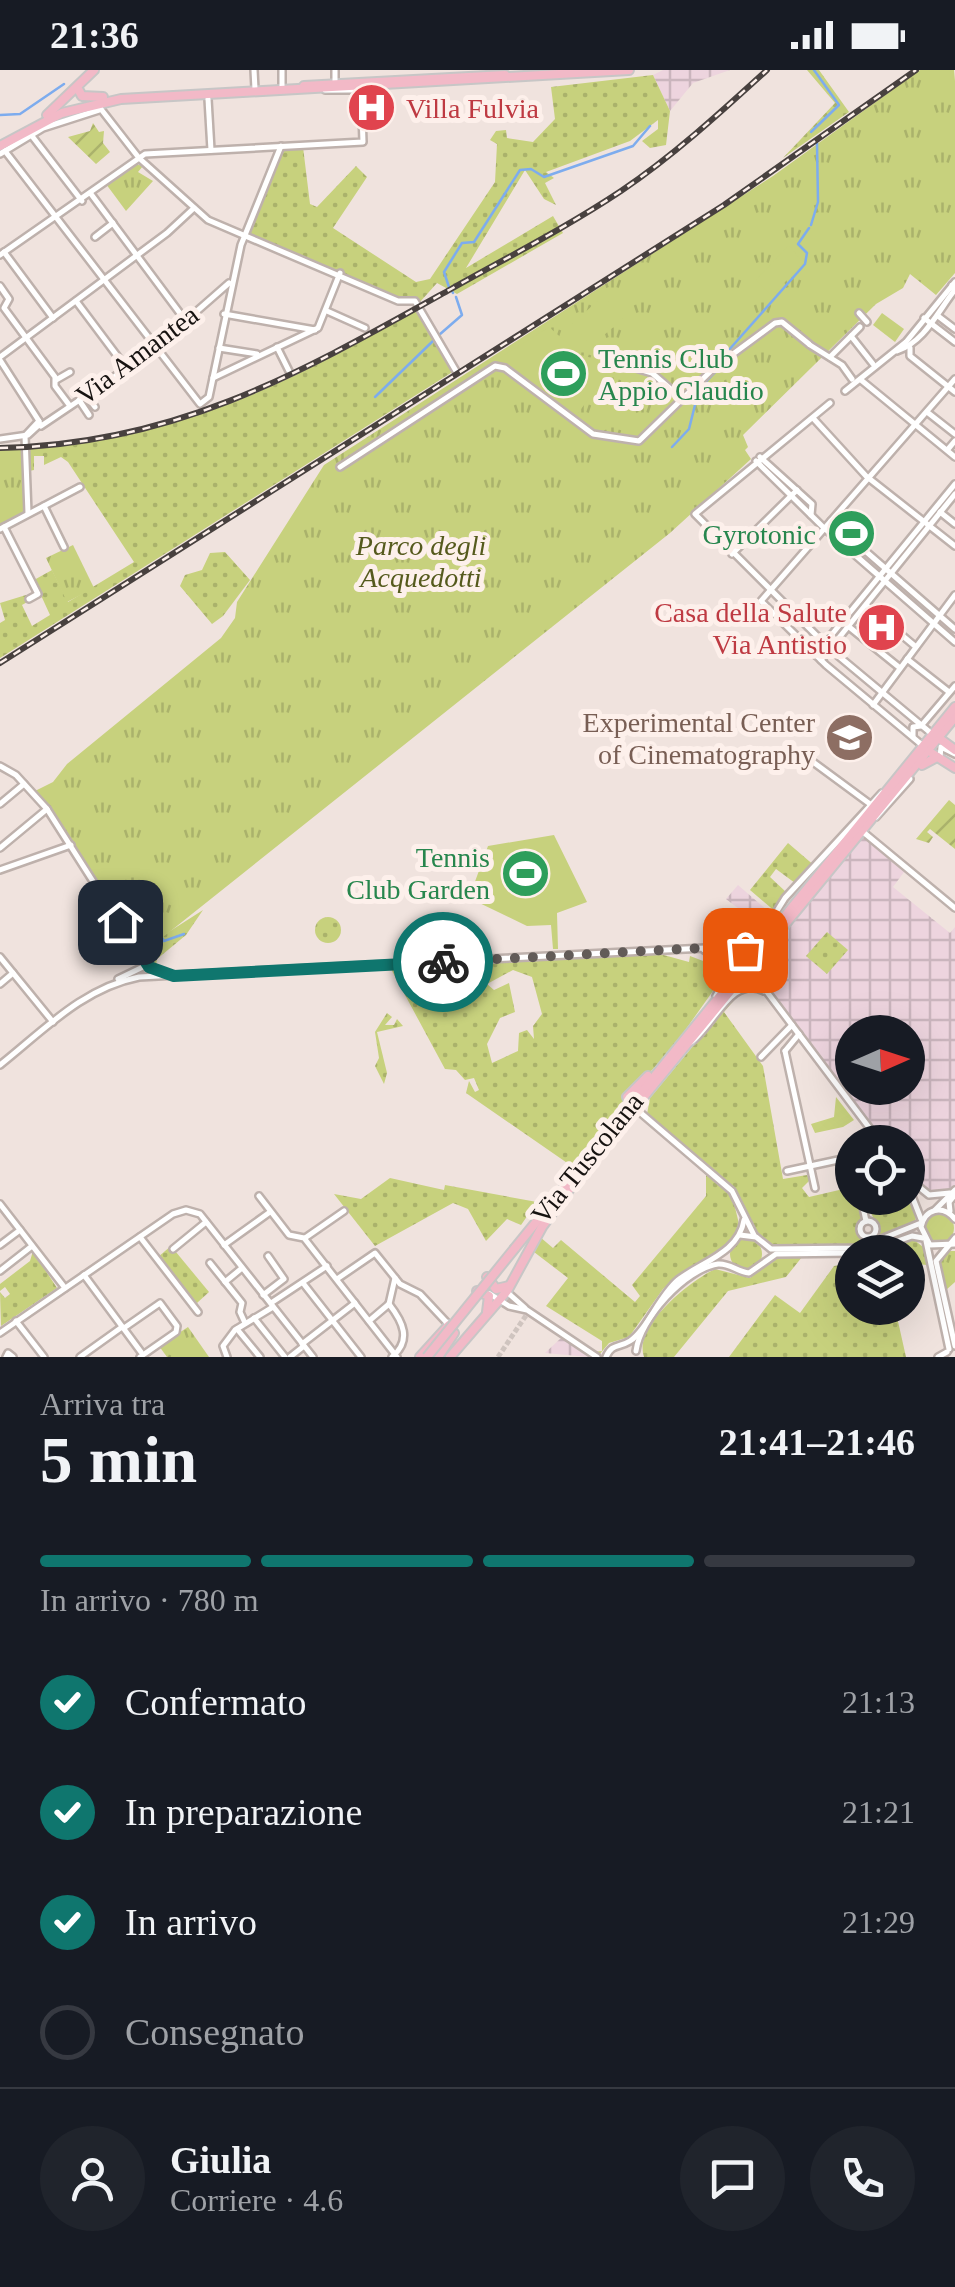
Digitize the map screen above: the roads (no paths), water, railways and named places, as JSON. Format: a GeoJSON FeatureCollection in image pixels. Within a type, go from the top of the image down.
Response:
{"type":"FeatureCollection","features":[{"type":"Feature","properties":{"kind":"main road"},"geometry":{"type":"LineString","coordinates":[[1,148],[47,117],[94,70]]}},
{"type":"Feature","properties":{"kind":"main road"},"geometry":{"type":"LineString","coordinates":[[78,89],[81,95],[99,103],[598,70]]}},
{"type":"Feature","properties":{"kind":"main road"},"geometry":{"type":"LineString","coordinates":[[47,117],[99,103],[254,88],[335,84],[361,87],[445,74],[628,70]]}},
{"type":"Feature","properties":{"kind":"main road"},"geometry":{"type":"LineString","coordinates":[[935,736],[955,707]]}},
{"type":"Feature","properties":{"kind":"main road"},"geometry":{"type":"LineString","coordinates":[[935,736],[955,717]]}},
{"type":"Feature","properties":{"kind":"main road"},"geometry":{"type":"LineString","coordinates":[[935,736],[952,749]]}},
{"type":"Feature","properties":{"kind":"main road","name":"Via Tuscolana"},"geometry":{"type":"LineString","coordinates":[[420,1357],[452,1329],[632,1106],[650,1090],[921,745],[935,736]]}},
{"type":"Feature","properties":{"kind":"main road"},"geometry":{"type":"LineString","coordinates":[[921,745],[955,768]]}},
{"type":"Feature","properties":{"kind":"main road","name":"Via Tuscolana"},"geometry":{"type":"LineString","coordinates":[[632,1106],[627,1096],[673,1052],[873,818],[900,784],[921,745]]}},
{"type":"Feature","properties":{"kind":"main road"},"geometry":{"type":"LineString","coordinates":[[900,784],[910,779],[926,760],[939,758]]}},
{"type":"Feature","properties":{"kind":"main road","name":"Via Tuscolana"},"geometry":{"type":"LineString","coordinates":[[433,1357],[476,1292],[625,1120],[632,1106]]}},
{"type":"Feature","properties":{"kind":"main road"},"geometry":{"type":"LineString","coordinates":[[450,1357],[509,1288],[542,1227],[585,1164]]}},
{"type":"Feature","properties":{"kind":"main road","name":"Via Tuscolana"},"geometry":{"type":"LineString","coordinates":[[433,1357],[517,1249]]}},
{"type":"Feature","properties":{"kind":"main road"},"geometry":{"type":"LineString","coordinates":[[488,1278],[496,1289],[509,1288]]}},
{"type":"Feature","properties":{"kind":"main road"},"geometry":{"type":"LineString","coordinates":[[476,1292],[487,1292],[490,1304],[484,1316]]}},
{"type":"Feature","properties":{"kind":"street"},"geometry":{"type":"LineString","coordinates":[[254,70],[254,88]]}},
{"type":"Feature","properties":{"kind":"street"},"geometry":{"type":"LineString","coordinates":[[282,70],[282,87]]}},
{"type":"Feature","properties":{"kind":"street"},"geometry":{"type":"LineString","coordinates":[[334,70],[335,84]]}},
{"type":"Feature","properties":{"kind":"street"},"geometry":{"type":"LineString","coordinates":[[53,318],[2,254],[56,220],[139,158],[363,142],[361,87]]}},
{"type":"Feature","properties":{"kind":"street"},"geometry":{"type":"LineString","coordinates":[[208,98],[211,150]]}},
{"type":"Feature","properties":{"kind":"street"},"geometry":{"type":"LineString","coordinates":[[281,146],[243,236],[213,378],[204,403],[195,402],[1,148],[99,103],[139,158],[194,208],[243,236],[340,273],[398,301],[416,301],[456,371]]}},
{"type":"Feature","properties":{"kind":"street"},"geometry":{"type":"LineString","coordinates":[[31,135],[82,201]]}},
{"type":"Feature","properties":{"kind":"street"},"geometry":{"type":"LineString","coordinates":[[91,194],[185,320]]}},
{"type":"Feature","properties":{"kind":"street"},"geometry":{"type":"LineString","coordinates":[[40,423],[0,359],[194,208]]}},
{"type":"Feature","properties":{"kind":"street"},"geometry":{"type":"LineString","coordinates":[[95,236],[114,223]]}},
{"type":"Feature","properties":{"kind":"street"},"geometry":{"type":"LineString","coordinates":[[213,378],[315,330],[327,311],[340,273]]}},
{"type":"Feature","properties":{"kind":"street","name":"Via Amantea"},"geometry":{"type":"LineString","coordinates":[[25,436],[127,370],[231,281]]}},
{"type":"Feature","properties":{"kind":"street"},"geometry":{"type":"LineString","coordinates":[[935,736],[827,646],[696,517],[697,508],[761,461],[857,380],[908,345],[930,310],[954,290],[953,283]]}},
{"type":"Feature","properties":{"kind":"street"},"geometry":{"type":"LineString","coordinates":[[0,286],[8,298],[4,308],[70,406]]}},
{"type":"Feature","properties":{"kind":"street"},"geometry":{"type":"LineString","coordinates":[[76,301],[127,370]]}},
{"type":"Feature","properties":{"kind":"street"},"geometry":{"type":"LineString","coordinates":[[920,330],[931,324],[940,304]]}},
{"type":"Feature","properties":{"kind":"street"},"geometry":{"type":"LineString","coordinates":[[930,310],[955,329]]}},
{"type":"Feature","properties":{"kind":"street"},"geometry":{"type":"LineString","coordinates":[[327,311],[364,328]]}},
{"type":"Feature","properties":{"kind":"street"},"geometry":{"type":"LineString","coordinates":[[859,313],[866,322]]}},
{"type":"Feature","properties":{"kind":"street"},"geometry":{"type":"LineString","coordinates":[[224,314],[315,330]]}},
{"type":"Feature","properties":{"kind":"street"},"geometry":{"type":"LineString","coordinates":[[924,318],[955,342]]}},
{"type":"Feature","properties":{"kind":"street"},"geometry":{"type":"LineString","coordinates":[[340,468],[462,382],[500,366],[596,436],[639,441],[719,364],[776,322],[830,357],[955,457]]}},
{"type":"Feature","properties":{"kind":"street"},"geometry":{"type":"LineString","coordinates":[[830,357],[860,327]]}},
{"type":"Feature","properties":{"kind":"street"},"geometry":{"type":"LineString","coordinates":[[852,336],[873,364]]}},
{"type":"Feature","properties":{"kind":"street"},"geometry":{"type":"LineString","coordinates":[[908,345],[908,355],[952,389]]}},
{"type":"Feature","properties":{"kind":"street"},"geometry":{"type":"LineString","coordinates":[[277,346],[289,371]]}},
{"type":"Feature","properties":{"kind":"street"},"geometry":{"type":"LineString","coordinates":[[219,348],[260,354]]}},
{"type":"Feature","properties":{"kind":"street"},"geometry":{"type":"LineString","coordinates":[[616,362],[652,373],[681,398]]}},
{"type":"Feature","properties":{"kind":"street"},"geometry":{"type":"LineString","coordinates":[[55,380],[70,372]]}},
{"type":"Feature","properties":{"kind":"street"},"geometry":{"type":"LineString","coordinates":[[921,745],[818,658],[762,604],[768,591],[952,389],[955,379]]}},
{"type":"Feature","properties":{"kind":"street"},"geometry":{"type":"LineString","coordinates":[[86,395],[95,408]]}},
{"type":"Feature","properties":{"kind":"street"},"geometry":{"type":"LineString","coordinates":[[78,400],[89,415]]}},
{"type":"Feature","properties":{"kind":"street"},"geometry":{"type":"LineString","coordinates":[[927,412],[953,435]]}},
{"type":"Feature","properties":{"kind":"street"},"geometry":{"type":"LineString","coordinates":[[812,417],[869,478],[955,546]]}},
{"type":"Feature","properties":{"kind":"street"},"geometry":{"type":"LineString","coordinates":[[938,444],[953,435]]}},
{"type":"Feature","properties":{"kind":"street"},"geometry":{"type":"LineString","coordinates":[[949,448],[953,435]]}},
{"type":"Feature","properties":{"kind":"street"},"geometry":{"type":"LineString","coordinates":[[0,438],[25,436],[28,514]]}},
{"type":"Feature","properties":{"kind":"street"},"geometry":{"type":"LineString","coordinates":[[761,461],[813,506],[811,516]]}},
{"type":"Feature","properties":{"kind":"street"},"geometry":{"type":"LineString","coordinates":[[761,461],[811,516],[955,642]]}},
{"type":"Feature","properties":{"kind":"street"},"geometry":{"type":"LineString","coordinates":[[818,658],[955,484]]}},
{"type":"Feature","properties":{"kind":"street"},"geometry":{"type":"LineString","coordinates":[[29,598],[38,594],[2,528],[80,487]]}},
{"type":"Feature","properties":{"kind":"street"},"geometry":{"type":"LineString","coordinates":[[732,554],[797,490]]}},
{"type":"Feature","properties":{"kind":"street"},"geometry":{"type":"LineString","coordinates":[[926,524],[955,494]]}},
{"type":"Feature","properties":{"kind":"street"},"geometry":{"type":"LineString","coordinates":[[44,506],[64,547]]}},
{"type":"Feature","properties":{"kind":"street"},"geometry":{"type":"LineString","coordinates":[[940,512],[955,524]]}},
{"type":"Feature","properties":{"kind":"street"},"geometry":{"type":"LineString","coordinates":[[831,522],[955,629]]}},
{"type":"Feature","properties":{"kind":"street"},"geometry":{"type":"LineString","coordinates":[[827,646],[866,604],[881,580]]}},
{"type":"Feature","properties":{"kind":"street"},"geometry":{"type":"LineString","coordinates":[[872,705],[955,595]]}},
{"type":"Feature","properties":{"kind":"street"},"geometry":{"type":"LineString","coordinates":[[866,604],[916,647]]}},
{"type":"Feature","properties":{"kind":"street"},"geometry":{"type":"LineString","coordinates":[[848,626],[900,668]]}},
{"type":"Feature","properties":{"kind":"street"},"geometry":{"type":"LineString","coordinates":[[907,659],[950,692]]}},
{"type":"Feature","properties":{"kind":"street"},"geometry":{"type":"LineString","coordinates":[[921,745],[912,728],[920,726],[955,686]]}},
{"type":"Feature","properties":{"kind":"street"},"geometry":{"type":"LineString","coordinates":[[904,730],[913,719]]}},
{"type":"Feature","properties":{"kind":"street"},"geometry":{"type":"LineString","coordinates":[[939,758],[941,747],[952,749],[955,735]]}},
{"type":"Feature","properties":{"kind":"street"},"geometry":{"type":"LineString","coordinates":[[809,760],[870,804]]}},
{"type":"Feature","properties":{"kind":"street"},"geometry":{"type":"LineString","coordinates":[[0,766],[25,784],[46,809],[148,966]]}},
{"type":"Feature","properties":{"kind":"street","name":"Via Tuscolana"},"geometry":{"type":"LineString","coordinates":[[873,818],[882,814],[910,779]]}},
{"type":"Feature","properties":{"kind":"street"},"geometry":{"type":"LineString","coordinates":[[0,804],[25,784]]}},
{"type":"Feature","properties":{"kind":"street","name":"Via Tuscolana"},"geometry":{"type":"LineString","coordinates":[[747,968],[761,936],[786,898],[884,791]]}},
{"type":"Feature","properties":{"kind":"street"},"geometry":{"type":"LineString","coordinates":[[0,848],[46,809]]}},
{"type":"Feature","properties":{"kind":"street"},"geometry":{"type":"LineString","coordinates":[[862,831],[955,908]]}},
{"type":"Feature","properties":{"kind":"street"},"geometry":{"type":"LineString","coordinates":[[0,870],[71,845]]}},
{"type":"Feature","properties":{"kind":"street"},"geometry":{"type":"LineString","coordinates":[[111,982],[142,977],[702,948],[740,954],[761,936]]}},
{"type":"Feature","properties":{"kind":"street"},"geometry":{"type":"LineString","coordinates":[[702,948],[747,968]]}},
{"type":"Feature","properties":{"kind":"street"},"geometry":{"type":"LineString","coordinates":[[715,950],[747,968],[866,1125]]}},
{"type":"Feature","properties":{"kind":"street"},"geometry":{"type":"LineString","coordinates":[[140,955],[136,967],[142,977]]}},
{"type":"Feature","properties":{"kind":"street"},"geometry":{"type":"LineString","coordinates":[[0,957],[52,1022]]}},
{"type":"Feature","properties":{"kind":"street"},"geometry":{"type":"LineString","coordinates":[[713,1002],[727,976],[721,959]]}},
{"type":"Feature","properties":{"kind":"street"},"geometry":{"type":"LineString","coordinates":[[142,977],[148,966]]}},
{"type":"Feature","properties":{"kind":"street"},"geometry":{"type":"LineString","coordinates":[[0,1065],[52,1022],[136,967],[148,966],[174,976]]}},
{"type":"Feature","properties":{"kind":"street"},"geometry":{"type":"LineString","coordinates":[[0,984],[13,973]]}},
{"type":"Feature","properties":{"kind":"street","name":"Via Tuscolana"},"geometry":{"type":"LineString","coordinates":[[686,1045],[740,988],[752,986],[767,992]]}},
{"type":"Feature","properties":{"kind":"street"},"geometry":{"type":"LineString","coordinates":[[760,1057],[792,1025]]}},
{"type":"Feature","properties":{"kind":"street"},"geometry":{"type":"LineString","coordinates":[[785,1033],[792,1041]]}},
{"type":"Feature","properties":{"kind":"street"},"geometry":{"type":"LineString","coordinates":[[785,1051],[799,1034]]}},
{"type":"Feature","properties":{"kind":"street"},"geometry":{"type":"LineString","coordinates":[[776,1044],[785,1051],[815,1188]]}},
{"type":"Feature","properties":{"kind":"street"},"geometry":{"type":"LineString","coordinates":[[645,1117],[650,1090]]}},
{"type":"Feature","properties":{"kind":"street"},"geometry":{"type":"LineString","coordinates":[[632,1106],[732,1190],[744,1220],[756,1237],[772,1249],[863,1248],[922,1223],[954,1194]]}},
{"type":"Feature","properties":{"kind":"street"},"geometry":{"type":"LineString","coordinates":[[625,1120],[635,1114],[645,1117]]}},
{"type":"Feature","properties":{"kind":"street"},"geometry":{"type":"LineString","coordinates":[[788,1172],[835,1163]]}},
{"type":"Feature","properties":{"kind":"street"},"geometry":{"type":"LineString","coordinates":[[925,1193],[954,1194]]}},
{"type":"Feature","properties":{"kind":"street"},"geometry":{"type":"LineString","coordinates":[[954,1194],[948,1202],[954,1215]]}},
{"type":"Feature","properties":{"kind":"street"},"geometry":{"type":"LineString","coordinates":[[259,1196],[290,1235],[304,1238],[395,1356],[404,1332],[389,1304],[394,1278]]}},
{"type":"Feature","properties":{"kind":"street"},"geometry":{"type":"LineString","coordinates":[[0,1204],[62,1288]]}},
{"type":"Feature","properties":{"kind":"street"},"geometry":{"type":"LineString","coordinates":[[925,1206],[954,1215]]}},
{"type":"Feature","properties":{"kind":"street"},"geometry":{"type":"LineString","coordinates":[[0,1332],[182,1210],[197,1212],[206,1222],[313,1357]]}},
{"type":"Feature","properties":{"kind":"street"},"geometry":{"type":"LineString","coordinates":[[304,1238],[344,1211]]}},
{"type":"Feature","properties":{"kind":"street"},"geometry":{"type":"LineString","coordinates":[[224,1244],[271,1212]]}},
{"type":"Feature","properties":{"kind":"street"},"geometry":{"type":"LineString","coordinates":[[864,1215],[866,1221]]}},
{"type":"Feature","properties":{"kind":"street"},"geometry":{"type":"LineString","coordinates":[[920,1215],[923,1235]]}},
{"type":"Feature","properties":{"kind":"street"},"geometry":{"type":"LineString","coordinates":[[0,1216],[12,1219]]}},
{"type":"Feature","properties":{"kind":"street"},"geometry":{"type":"LineString","coordinates":[[606,1357],[612,1347],[634,1338],[671,1287],[727,1248],[738,1236],[744,1220]]}},
{"type":"Feature","properties":{"kind":"street"},"geometry":{"type":"LineString","coordinates":[[173,1249],[206,1222]]}},
{"type":"Feature","properties":{"kind":"street"},"geometry":{"type":"LineString","coordinates":[[0,1245],[20,1230]]}},
{"type":"Feature","properties":{"kind":"street"},"geometry":{"type":"LineString","coordinates":[[738,1236],[756,1237]]}},
{"type":"Feature","properties":{"kind":"street"},"geometry":{"type":"LineString","coordinates":[[140,1237],[198,1312]]}},
{"type":"Feature","properties":{"kind":"street"},"geometry":{"type":"LineString","coordinates":[[925,1241],[936,1247],[953,1242]]}},
{"type":"Feature","properties":{"kind":"street"},"geometry":{"type":"LineString","coordinates":[[951,1350],[936,1263],[953,1242]]}},
{"type":"Feature","properties":{"kind":"street"},"geometry":{"type":"LineString","coordinates":[[763,1244],[764,1261]]}},
{"type":"Feature","properties":{"kind":"street"},"geometry":{"type":"LineString","coordinates":[[925,1244],[951,1350]]}},
{"type":"Feature","properties":{"kind":"street"},"geometry":{"type":"LineString","coordinates":[[0,1271],[32,1246]]}},
{"type":"Feature","properties":{"kind":"street"},"geometry":{"type":"LineString","coordinates":[[727,1248],[731,1266]]}},
{"type":"Feature","properties":{"kind":"street"},"geometry":{"type":"LineString","coordinates":[[338,1279],[373,1253],[394,1278],[420,1294],[452,1329]]}},
{"type":"Feature","properties":{"kind":"street"},"geometry":{"type":"LineString","coordinates":[[623,1344],[637,1354],[648,1325],[675,1290],[710,1267],[731,1266],[749,1272],[774,1254],[835,1253]]}},
{"type":"Feature","properties":{"kind":"street"},"geometry":{"type":"LineString","coordinates":[[263,1295],[284,1279],[268,1256]]}},
{"type":"Feature","properties":{"kind":"street"},"geometry":{"type":"LineString","coordinates":[[274,1265],[282,1260]]}},
{"type":"Feature","properties":{"kind":"street"},"geometry":{"type":"LineString","coordinates":[[210,1264],[243,1304],[240,1311],[245,1324]]}},
{"type":"Feature","properties":{"kind":"street"},"geometry":{"type":"LineString","coordinates":[[228,1357],[224,1344],[237,1329],[327,1266]]}},
{"type":"Feature","properties":{"kind":"street"},"geometry":{"type":"LineString","coordinates":[[226,1282],[242,1268]]}},
{"type":"Feature","properties":{"kind":"street"},"geometry":{"type":"LineString","coordinates":[[80,1357],[121,1328],[160,1304],[178,1330],[140,1354],[121,1328],[84,1275]]}},
{"type":"Feature","properties":{"kind":"street"},"geometry":{"type":"LineString","coordinates":[[303,1283],[361,1357]]}},
{"type":"Feature","properties":{"kind":"street"},"geometry":{"type":"LineString","coordinates":[[509,1288],[527,1310]]}},
{"type":"Feature","properties":{"kind":"street"},"geometry":{"type":"LineString","coordinates":[[487,1292],[499,1301],[527,1310],[598,1357]]}},
{"type":"Feature","properties":{"kind":"street"},"geometry":{"type":"LineString","coordinates":[[254,1318],[288,1357],[355,1303]]}},
{"type":"Feature","properties":{"kind":"street"},"geometry":{"type":"LineString","coordinates":[[368,1321],[389,1304]]}},
{"type":"Feature","properties":{"kind":"street"},"geometry":{"type":"LineString","coordinates":[[16,1321],[44,1357]]}},
{"type":"Feature","properties":{"kind":"street"},"geometry":{"type":"LineString","coordinates":[[237,1329],[260,1357]]}},
{"type":"Feature","properties":{"kind":"street"},"geometry":{"type":"LineString","coordinates":[[938,1357],[951,1350]]}},
{"type":"Feature","properties":{"kind":"waterway"},"geometry":{"type":"LineString","coordinates":[[811,132],[839,105],[814,70]]}},
{"type":"Feature","properties":{"kind":"waterway"},"geometry":{"type":"LineString","coordinates":[[0,115],[20,114],[64,84]]}},
{"type":"Feature","properties":{"kind":"waterway"},"geometry":{"type":"LineString","coordinates":[[449,287],[444,272],[462,243],[474,242],[520,170],[531,169],[544,177],[633,146],[650,126]]}},
{"type":"Feature","properties":{"kind":"waterway"},"geometry":{"type":"LineString","coordinates":[[811,225],[818,202],[817,143]]}},
{"type":"Feature","properties":{"kind":"waterway"},"geometry":{"type":"LineString","coordinates":[[720,360],[805,264],[807,253],[798,244],[809,228]]}},
{"type":"Feature","properties":{"kind":"waterway"},"geometry":{"type":"LineString","coordinates":[[439,335],[462,315],[456,297]]}},
{"type":"Feature","properties":{"kind":"waterway"},"geometry":{"type":"LineString","coordinates":[[375,397],[434,340]]}},
{"type":"Feature","properties":{"kind":"waterway"},"geometry":{"type":"LineString","coordinates":[[672,447],[689,429],[699,389],[719,368]]}},
{"type":"Feature","properties":{"kind":"waterway"},"geometry":{"type":"LineString","coordinates":[[164,941],[184,934]]}},
{"type":"Feature","properties":{"kind":"waterway"},"geometry":{"type":"LineString","coordinates":[[142,950],[163,939]]}},
{"type":"Feature","properties":{"kind":"tunnel"},"geometry":{"type":"LineString","coordinates":[[498,1357],[531,1308]]}},
{"type":"Feature","properties":{"kind":"railway"},"geometry":{"type":"LineString","coordinates":[[0,448],[64,444],[124,434],[181,418],[289,375],[396,320],[601,204],[678,148],[767,70]]}},
{"type":"Feature","properties":{"kind":"railway"},"geometry":{"type":"LineString","coordinates":[[0,663],[724,205],[916,70]]}},
{"type":"Feature","properties":{"kind":"place","name":"Villa Fulvia"},"geometry":{"type":"Point","coordinates":[371,108]}},
{"type":"Feature","properties":{"kind":"place","name":"Tennis Club Appio Claudio"},"geometry":{"type":"Point","coordinates":[563,374]}},
{"type":"Feature","properties":{"kind":"place","name":"Gyrotonic"},"geometry":{"type":"Point","coordinates":[851,534]}},
{"type":"Feature","properties":{"kind":"place","name":"Casa della Salute Via Antistio"},"geometry":{"type":"Point","coordinates":[882,628]}},
{"type":"Feature","properties":{"kind":"place","name":"Experimental Center of Cinematography"},"geometry":{"type":"Point","coordinates":[850,738]}},
{"type":"Feature","properties":{"kind":"place","name":"Tennis Club Garden"},"geometry":{"type":"Point","coordinates":[525,873]}},
{"type":"Feature","properties":{"kind":"park label","name":"Parco degli Acquedotti"},"geometry":{"type":"Point","coordinates":[421,561]}}]}
